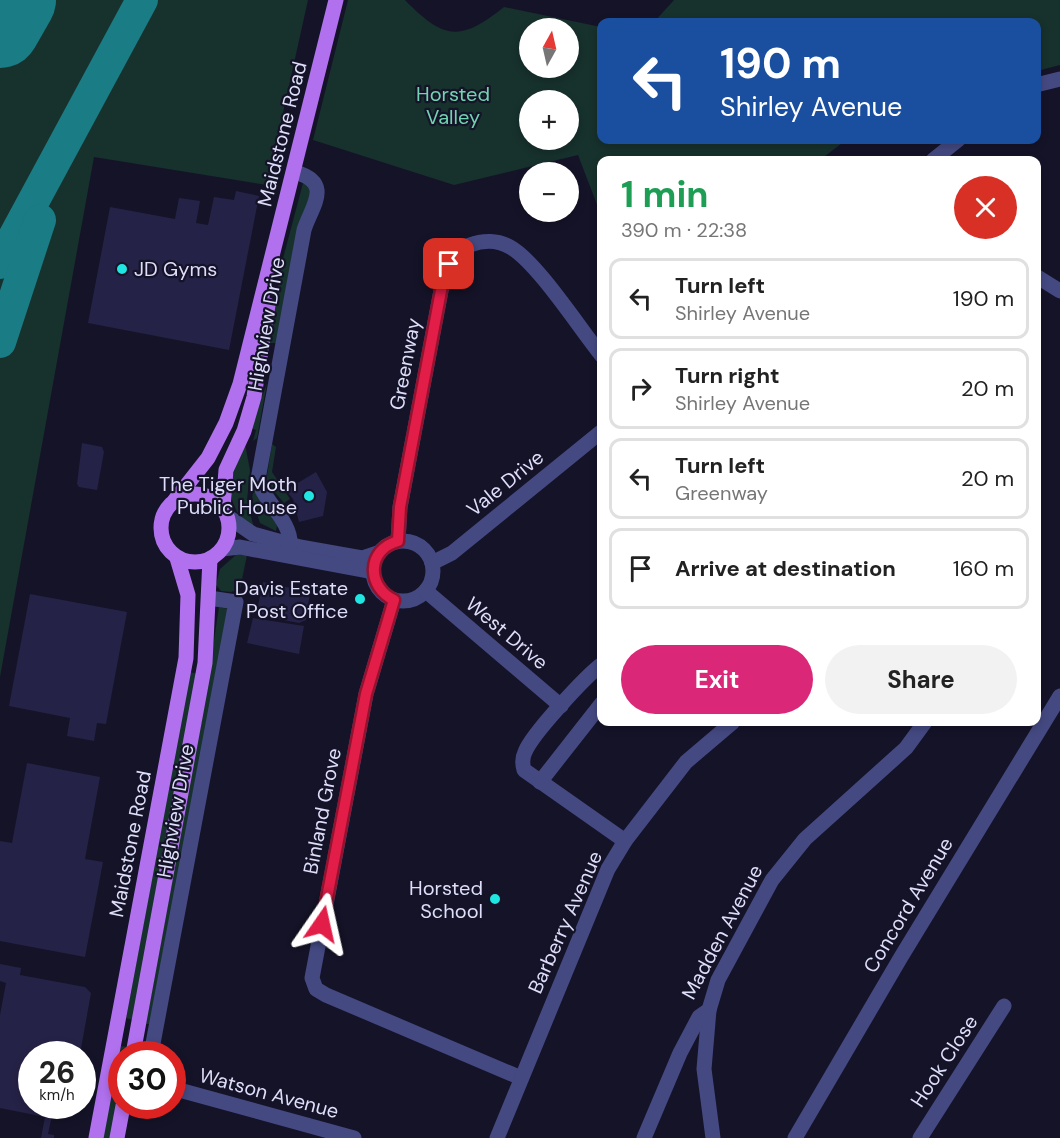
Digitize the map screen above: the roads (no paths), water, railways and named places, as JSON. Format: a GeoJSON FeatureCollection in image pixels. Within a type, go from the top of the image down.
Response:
{"type":"FeatureCollection","features":[{"type":"Feature","properties":{"kind":"main road","name":"Maidstone Road"},"geometry":{"type":"LineString","coordinates":[[175,500],[203,468],[229,416],[243,373],[261,292],[268,279],[336,0]]}},
{"type":"Feature","properties":{"kind":"main road","name":"Maidstone Road"},"geometry":{"type":"LineString","coordinates":[[225,512],[226,470],[244,431],[254,397],[270,294],[268,279]]}},
{"type":"Feature","properties":{"kind":"main road"},"geometry":{"type":"LineString","coordinates":[[190,494],[203,495],[215,500],[225,512],[229,532],[216,554],[197,563],[177,558],[166,545],[161,530],[165,512],[175,500],[190,494]]}},
{"type":"Feature","properties":{"kind":"main road","name":"Maidstone Road"},"geometry":{"type":"LineString","coordinates":[[135,1041],[206,663],[209,598],[216,554]]}},
{"type":"Feature","properties":{"kind":"main road","name":"Maidstone Road"},"geometry":{"type":"LineString","coordinates":[[96,1138],[186,658],[188,595],[177,558]]}},
{"type":"Feature","properties":{"kind":"main road"},"geometry":{"type":"LineString","coordinates":[[117,1138],[121,1119]]}},
{"type":"Feature","properties":{"kind":"street"},"geometry":{"type":"LineString","coordinates":[[1041,84],[1060,79]]}},
{"type":"Feature","properties":{"kind":"street"},"geometry":{"type":"LineString","coordinates":[[938,156],[953,144]]}},
{"type":"Feature","properties":{"kind":"street","name":"Highview Drive"},"geometry":{"type":"LineString","coordinates":[[284,543],[283,526],[278,512],[261,490],[258,479],[304,230],[318,198],[312,181],[305,175],[295,172]]}},
{"type":"Feature","properties":{"kind":"street","name":"Greenway"},"geometry":{"type":"LineString","coordinates":[[398,541],[400,507],[443,280],[449,264],[459,252],[474,244],[492,242],[516,251],[531,264],[597,350]]}},
{"type":"Feature","properties":{"kind":"street"},"geometry":{"type":"LineString","coordinates":[[1041,279],[1060,291]]}},
{"type":"Feature","properties":{"kind":"street","name":"Vale Drive"},"geometry":{"type":"LineString","coordinates":[[432,563],[452,553],[597,435]]}},
{"type":"Feature","properties":{"kind":"street"},"geometry":{"type":"LineString","coordinates":[[225,512],[253,534],[284,543],[362,558],[380,552],[398,541],[419,546],[432,563],[432,581],[426,591],[408,601],[394,600],[379,590],[373,573],[375,561],[380,552]]}},
{"type":"Feature","properties":{"kind":"street"},"geometry":{"type":"LineString","coordinates":[[216,554],[240,548],[373,573]]}},
{"type":"Feature","properties":{"kind":"street","name":"West Drive"},"geometry":{"type":"LineString","coordinates":[[426,591],[561,706]]}},
{"type":"Feature","properties":{"kind":"street","name":"Highview Drive"},"geometry":{"type":"LineString","coordinates":[[153,1041],[236,602],[209,598]]}},
{"type":"Feature","properties":{"kind":"street","name":"Binland Grove"},"geometry":{"type":"LineString","coordinates":[[394,600],[366,694],[312,978],[316,989],[326,995],[521,1078]]}},
{"type":"Feature","properties":{"kind":"street"},"geometry":{"type":"LineString","coordinates":[[597,671],[561,706],[526,749],[522,761],[524,770],[625,841]]}},
{"type":"Feature","properties":{"kind":"street","name":"Concord Avenue"},"geometry":{"type":"LineString","coordinates":[[795,1138],[901,957],[1060,696]]}},
{"type":"Feature","properties":{"kind":"street"},"geometry":{"type":"LineString","coordinates":[[540,782],[597,709]]}},
{"type":"Feature","properties":{"kind":"street","name":"Barberry Avenue"},"geometry":{"type":"LineString","coordinates":[[497,1138],[608,869],[625,841],[686,762],[728,726]]}},
{"type":"Feature","properties":{"kind":"street","name":"Madden Avenue"},"geometry":{"type":"LineString","coordinates":[[644,1138],[680,1053],[699,1017],[709,1010],[718,980],[758,902],[784,861],[805,839],[906,748],[922,726]]}},
{"type":"Feature","properties":{"kind":"street","name":"Hook Close"},"geometry":{"type":"LineString","coordinates":[[920,1138],[1004,1006]]}},
{"type":"Feature","properties":{"kind":"street"},"geometry":{"type":"LineString","coordinates":[[709,1010],[704,1069],[712,1138]]}},
{"type":"Feature","properties":{"kind":"street","name":"Watson Avenue"},"geometry":{"type":"LineString","coordinates":[[186,1092],[332,1135],[354,1138]]}},
{"type":"Feature","properties":{"kind":"place","name":"JD Gyms"},"geometry":{"type":"Point","coordinates":[122,269]}},
{"type":"Feature","properties":{"kind":"place","name":"The Tiger Moth Public House"},"geometry":{"type":"Point","coordinates":[309,496]}},
{"type":"Feature","properties":{"kind":"place","name":"Davis Estate Post Office"},"geometry":{"type":"Point","coordinates":[360,599]}},
{"type":"Feature","properties":{"kind":"place","name":"Horsted School"},"geometry":{"type":"Point","coordinates":[495,899]}},
{"type":"Feature","properties":{"kind":"park label","name":"Horsted Valley"},"geometry":{"type":"Point","coordinates":[453,106]}}]}
